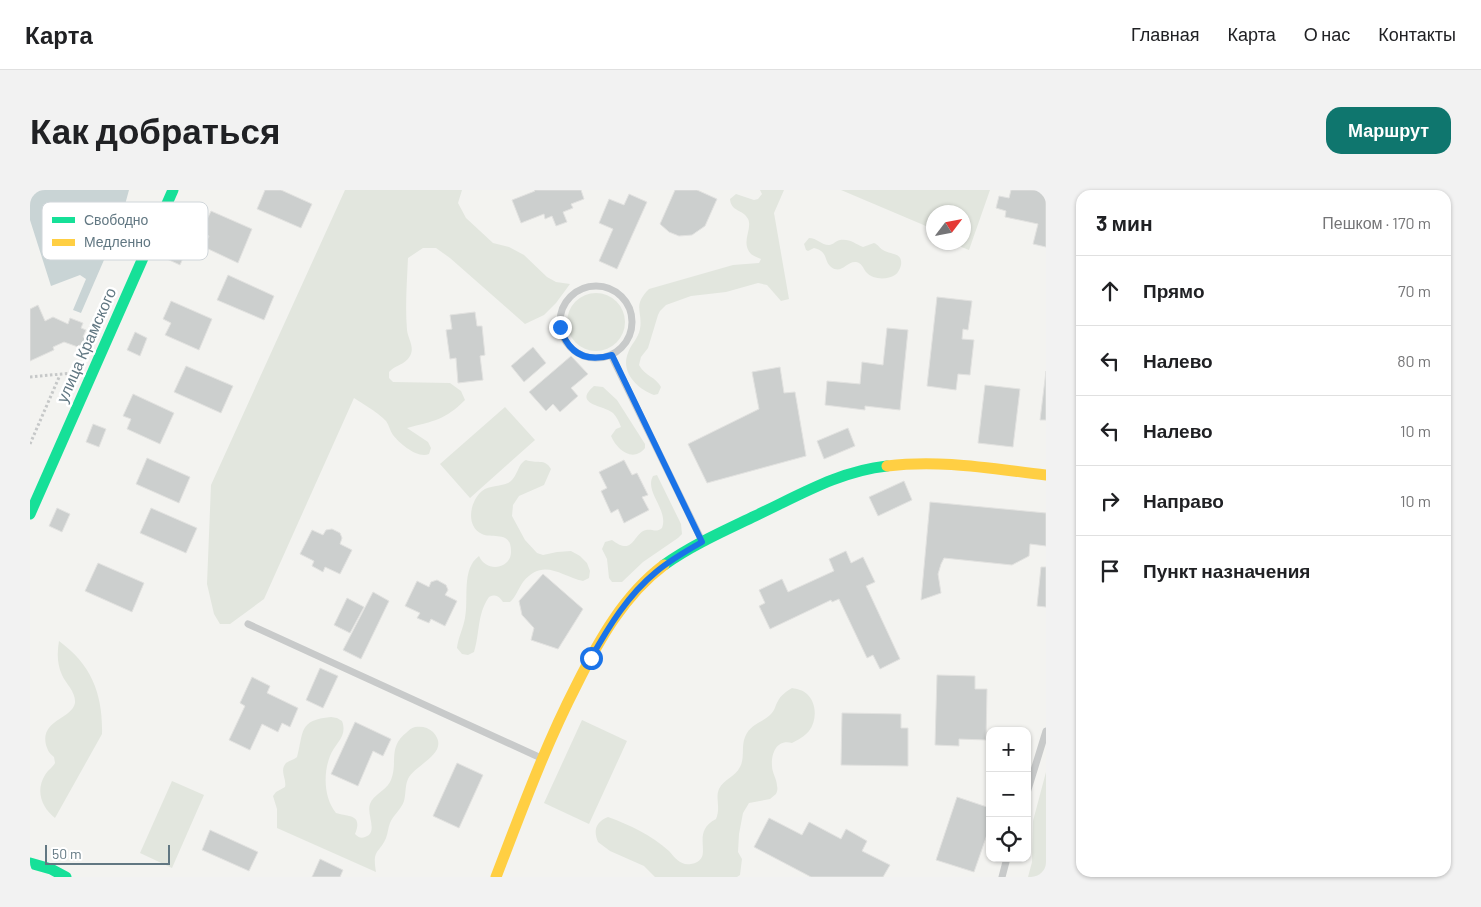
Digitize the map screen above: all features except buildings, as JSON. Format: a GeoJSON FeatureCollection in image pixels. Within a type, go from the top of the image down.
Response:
{"type":"FeatureCollection","features":[{"type":"Feature","properties":{"kind":"street","name":"улица Крамского"},"geometry":{"type":"LineString","coordinates":[[168,202],[173,190]]}},
{"type":"Feature","properties":{"kind":"street","name":"улица Крамского"},"geometry":{"type":"LineString","coordinates":[[30,514],[142,260]]}},
{"type":"Feature","properties":{"kind":"street"},"geometry":{"type":"LineString","coordinates":[[496,877],[542,758],[572,693],[612,622],[626,602],[657,571],[702,542],[836,478],[875,467],[907,463],[939,464],[1046,475]]}},
{"type":"Feature","properties":{"kind":"street"},"geometry":{"type":"LineString","coordinates":[[30,863],[52,869],[66,877]]}},
{"type":"Feature","properties":{"kind":"lane"},"geometry":{"type":"LineString","coordinates":[[591,286],[603,286],[613,290],[622,297],[629,307],[632,318],[630,334],[621,349],[612,355],[589,358],[579,354],[563,338],[560,327],[560,315],[564,304],[580,289],[591,286]]}},
{"type":"Feature","properties":{"kind":"lane"},"geometry":{"type":"LineString","coordinates":[[612,355],[702,542]]}},
{"type":"Feature","properties":{"kind":"lane"},"geometry":{"type":"LineString","coordinates":[[248,624],[542,758]]}},
{"type":"Feature","properties":{"kind":"lane"},"geometry":{"type":"LineString","coordinates":[[1031,780],[1046,731]]}},
{"type":"Feature","properties":{"kind":"lane"},"geometry":{"type":"LineString","coordinates":[[1002,877],[1006,862]]}},
{"type":"Feature","properties":{"kind":"path"},"geometry":{"type":"LineString","coordinates":[[30,377],[93,371]]}},
{"type":"Feature","properties":{"kind":"path"},"geometry":{"type":"LineString","coordinates":[[30,444],[60,374]]}},
{"type":"Feature","properties":{"kind":"shaded area"},"geometry":{"type":"Polygon","coordinates":[[[30,190],[129,190],[126,202],[42,202],[42,258],[30,220],[30,190]]]}},
{"type":"Feature","properties":{"kind":"shaded area"},"geometry":{"type":"Polygon","coordinates":[[[345,190],[462,190],[458,203],[466,218],[493,243],[509,247],[524,255],[547,277],[556,282],[570,284],[544,315],[525,324],[436,248],[423,248],[408,258],[406,321],[412,346],[411,353],[405,361],[389,372],[389,378],[393,382],[450,383],[461,391],[465,400],[458,407],[439,419],[407,428],[428,442],[431,448],[429,454],[425,455],[415,453],[400,442],[393,435],[383,418],[354,398],[264,599],[230,624],[220,624],[214,614],[207,584],[211,485],[345,190]]]}},
{"type":"Feature","properties":{"kind":"shaded area"},"geometry":{"type":"Polygon","coordinates":[[[760,190],[784,190],[774,213],[789,299],[781,301],[767,285],[758,283],[726,292],[691,296],[666,305],[658,315],[648,348],[641,357],[639,365],[661,387],[658,394],[654,395],[642,389],[632,379],[626,367],[628,353],[640,329],[639,304],[641,300],[649,289],[733,265],[759,263],[761,259],[751,254],[747,245],[748,219],[733,206],[730,199],[736,194],[754,200],[758,199],[762,194],[760,190]]]}},
{"type":"Feature","properties":{"kind":"shaded area"},"geometry":{"type":"Polygon","coordinates":[[[841,190],[990,190],[971,244],[971,205],[926,205],[926,226],[841,190]]]}},
{"type":"Feature","properties":{"kind":"shaded area"},"geometry":{"type":"Polygon","coordinates":[[[809,238],[829,245],[840,240],[850,241],[863,247],[874,243],[886,252],[898,256],[901,266],[895,275],[884,278],[872,277],[856,262],[849,263],[841,269],[835,269],[831,267],[824,254],[819,250],[814,248],[806,250],[804,244],[809,238]]]}},
{"type":"Feature","properties":{"kind":"shaded area"},"geometry":{"type":"Polygon","coordinates":[[[43,260],[104,260],[81,313],[73,310],[86,279],[80,275],[51,286],[43,260]]]}},
{"type":"Feature","properties":{"kind":"shaded area"},"geometry":{"type":"Polygon","coordinates":[[[590,293],[602,293],[617,301],[625,316],[625,328],[617,343],[602,351],[590,351],[575,343],[567,328],[567,316],[575,301],[590,293]]]}},
{"type":"Feature","properties":{"kind":"shaded area"},"geometry":{"type":"Polygon","coordinates":[[[594,386],[603,387],[617,400],[645,444],[645,448],[640,452],[635,454],[626,453],[617,446],[611,436],[616,429],[621,427],[617,418],[609,410],[592,404],[586,397],[594,386]]]}},
{"type":"Feature","properties":{"kind":"shaded area"},"geometry":{"type":"Polygon","coordinates":[[[505,407],[535,440],[470,498],[440,464],[505,407]]]}},
{"type":"Feature","properties":{"kind":"shaded area"},"geometry":{"type":"Polygon","coordinates":[[[526,460],[543,462],[551,469],[544,485],[519,496],[513,505],[512,516],[525,540],[537,553],[543,555],[571,551],[587,563],[590,571],[589,578],[583,581],[545,569],[530,575],[510,602],[503,602],[499,597],[495,596],[489,597],[482,610],[474,652],[468,655],[462,654],[457,648],[465,618],[470,568],[479,556],[483,562],[493,567],[503,565],[508,561],[511,551],[508,540],[500,536],[482,534],[477,530],[471,520],[472,507],[482,491],[511,481],[526,460]]]}},
{"type":"Feature","properties":{"kind":"shaded area"},"geometry":{"type":"Polygon","coordinates":[[[657,475],[681,524],[682,534],[643,562],[622,582],[612,582],[609,578],[607,559],[602,549],[605,542],[612,540],[619,545],[625,546],[629,545],[638,535],[646,530],[662,528],[662,515],[651,482],[653,476],[657,475]]]}},
{"type":"Feature","properties":{"kind":"shaded area"},"geometry":{"type":"Polygon","coordinates":[[[59,641],[80,660],[93,682],[98,694],[102,734],[55,818],[43,804],[40,793],[42,781],[46,773],[55,763],[54,757],[46,745],[45,737],[52,725],[68,713],[75,703],[74,695],[59,667],[59,641]]]}},
{"type":"Feature","properties":{"kind":"shaded area"},"geometry":{"type":"Polygon","coordinates":[[[792,688],[807,694],[813,702],[815,717],[812,727],[803,736],[792,743],[782,743],[776,748],[772,766],[777,783],[776,794],[770,799],[749,803],[743,813],[738,852],[742,859],[740,875],[737,877],[655,877],[644,866],[610,851],[598,842],[596,830],[598,824],[608,817],[648,835],[681,863],[691,864],[698,861],[702,857],[704,831],[716,819],[719,789],[740,767],[747,733],[753,726],[771,714],[780,697],[792,688]]]}},
{"type":"Feature","properties":{"kind":"shaded area"},"geometry":{"type":"Polygon","coordinates":[[[331,717],[342,721],[343,731],[340,740],[332,751],[326,770],[327,793],[336,813],[350,816],[356,820],[357,828],[355,834],[361,838],[369,835],[371,832],[370,804],[390,782],[394,769],[395,750],[400,739],[411,729],[420,727],[431,730],[438,739],[438,746],[435,752],[408,779],[403,804],[391,820],[386,838],[377,852],[375,859],[376,872],[277,828],[277,809],[273,796],[285,787],[284,766],[297,757],[302,734],[308,724],[331,717]]]}},
{"type":"Feature","properties":{"kind":"shaded area"},"geometry":{"type":"Polygon","coordinates":[[[582,720],[627,741],[589,824],[544,803],[582,720]]]}},
{"type":"Feature","properties":{"kind":"shaded area"},"geometry":{"type":"Polygon","coordinates":[[[1046,772],[1046,877],[1028,877],[1032,862],[1033,821],[1046,772]]]}},
{"type":"Feature","properties":{"kind":"shaded area"},"geometry":{"type":"Polygon","coordinates":[[[172,781],[204,795],[172,868],[140,853],[172,781]]]}},
{"type":"Feature","properties":{"kind":"traffic: fast"},"geometry":{"type":"LineString","coordinates":[[168,202],[173,190]]}},
{"type":"Feature","properties":{"kind":"traffic: fast"},"geometry":{"type":"LineString","coordinates":[[30,514],[142,260]]}},
{"type":"Feature","properties":{"kind":"traffic: fast"},"geometry":{"type":"LineString","coordinates":[[664,565],[708,539],[819,485],[852,473],[887,466]]}},
{"type":"Feature","properties":{"kind":"traffic: fast"},"geometry":{"type":"LineString","coordinates":[[30,863],[51,869],[66,877]]}},
{"type":"Feature","properties":{"kind":"traffic: slow"},"geometry":{"type":"LineString","coordinates":[[887,466],[947,464],[1046,475]]}},
{"type":"Feature","properties":{"kind":"traffic: slow"},"geometry":{"type":"LineString","coordinates":[[496,877],[544,755],[565,707],[594,651],[625,604],[664,565]]}},
{"type":"Feature","properties":{"kind":"route"},"geometry":{"type":"LineString","coordinates":[[560,327],[563,338],[579,354],[589,358],[612,355],[702,542],[657,571],[640,587],[626,602],[612,622],[591,658]]}}]}
